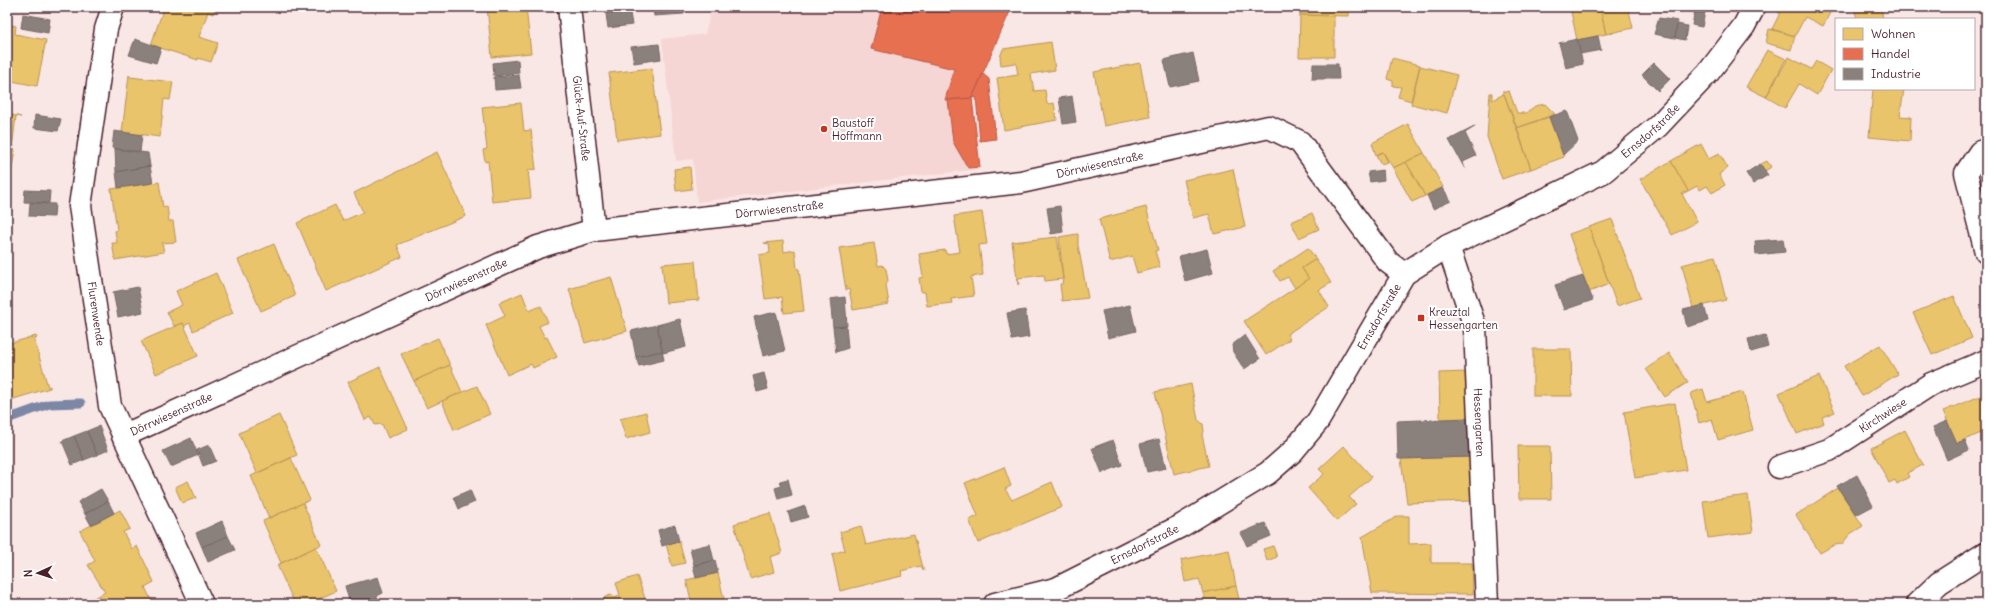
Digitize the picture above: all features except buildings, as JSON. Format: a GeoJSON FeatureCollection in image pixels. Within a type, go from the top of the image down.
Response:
{"type":"FeatureCollection","features":[{"type":"Feature","properties":{"kind":"street","name":"Flurenwende"},"geometry":{"type":"LineString","coordinates":[[113,7],[106,30],[80,206],[110,406],[202,604]]}},
{"type":"Feature","properties":{"kind":"street","name":"Glück-Auf-Straße"},"geometry":{"type":"LineString","coordinates":[[569,7],[594,230]]}},
{"type":"Feature","properties":{"kind":"street","name":"Ernsdorfstraße"},"geometry":{"type":"LineString","coordinates":[[995,604],[1056,596],[1181,526],[1268,473],[1293,451],[1318,422],[1404,274],[1448,246],[1603,172],[1658,126],[1708,73],[1744,26],[1754,7]]}},
{"type":"Feature","properties":{"kind":"street","name":"Dörrwiesenstraße"},"geometry":{"type":"LineString","coordinates":[[123,436],[538,247],[594,230],[1021,182],[1269,127],[1300,142],[1388,262],[1404,274]]}},
{"type":"Feature","properties":{"kind":"street"},"geometry":{"type":"LineString","coordinates":[[1986,150],[1980,152],[1966,173],[1986,252]]}},
{"type":"Feature","properties":{"kind":"street","name":"Hessengarten"},"geometry":{"type":"LineString","coordinates":[[1448,246],[1475,327],[1487,604]]}},
{"type":"Feature","properties":{"kind":"street","name":"Kirchwiese"},"geometry":{"type":"LineString","coordinates":[[1779,467],[1829,450],[1931,384],[1986,361]]}},
{"type":"Feature","properties":{"kind":"street"},"geometry":{"type":"LineString","coordinates":[[1917,604],[1939,583],[1986,553]]}},
{"type":"Feature","properties":{"kind":"shaded area","name":"Baustoff Hoffmann"},"geometry":{"type":"Polygon","coordinates":[[[712,7],[1012,7],[972,98],[980,169],[697,202],[693,159],[676,161],[662,39],[705,34],[712,7]]]}},
{"type":"Feature","properties":{"kind":"waterway"},"geometry":{"type":"LineString","coordinates":[[7,419],[49,404],[81,403]]}},
{"type":"Feature","properties":{"kind":"place","name":"Baustoff Hoffmann"},"geometry":{"type":"Point","coordinates":[824,129]}},
{"type":"Feature","properties":{"kind":"place","name":"Kreuztal Hessengarten"},"geometry":{"type":"Point","coordinates":[1421,318]}}]}
